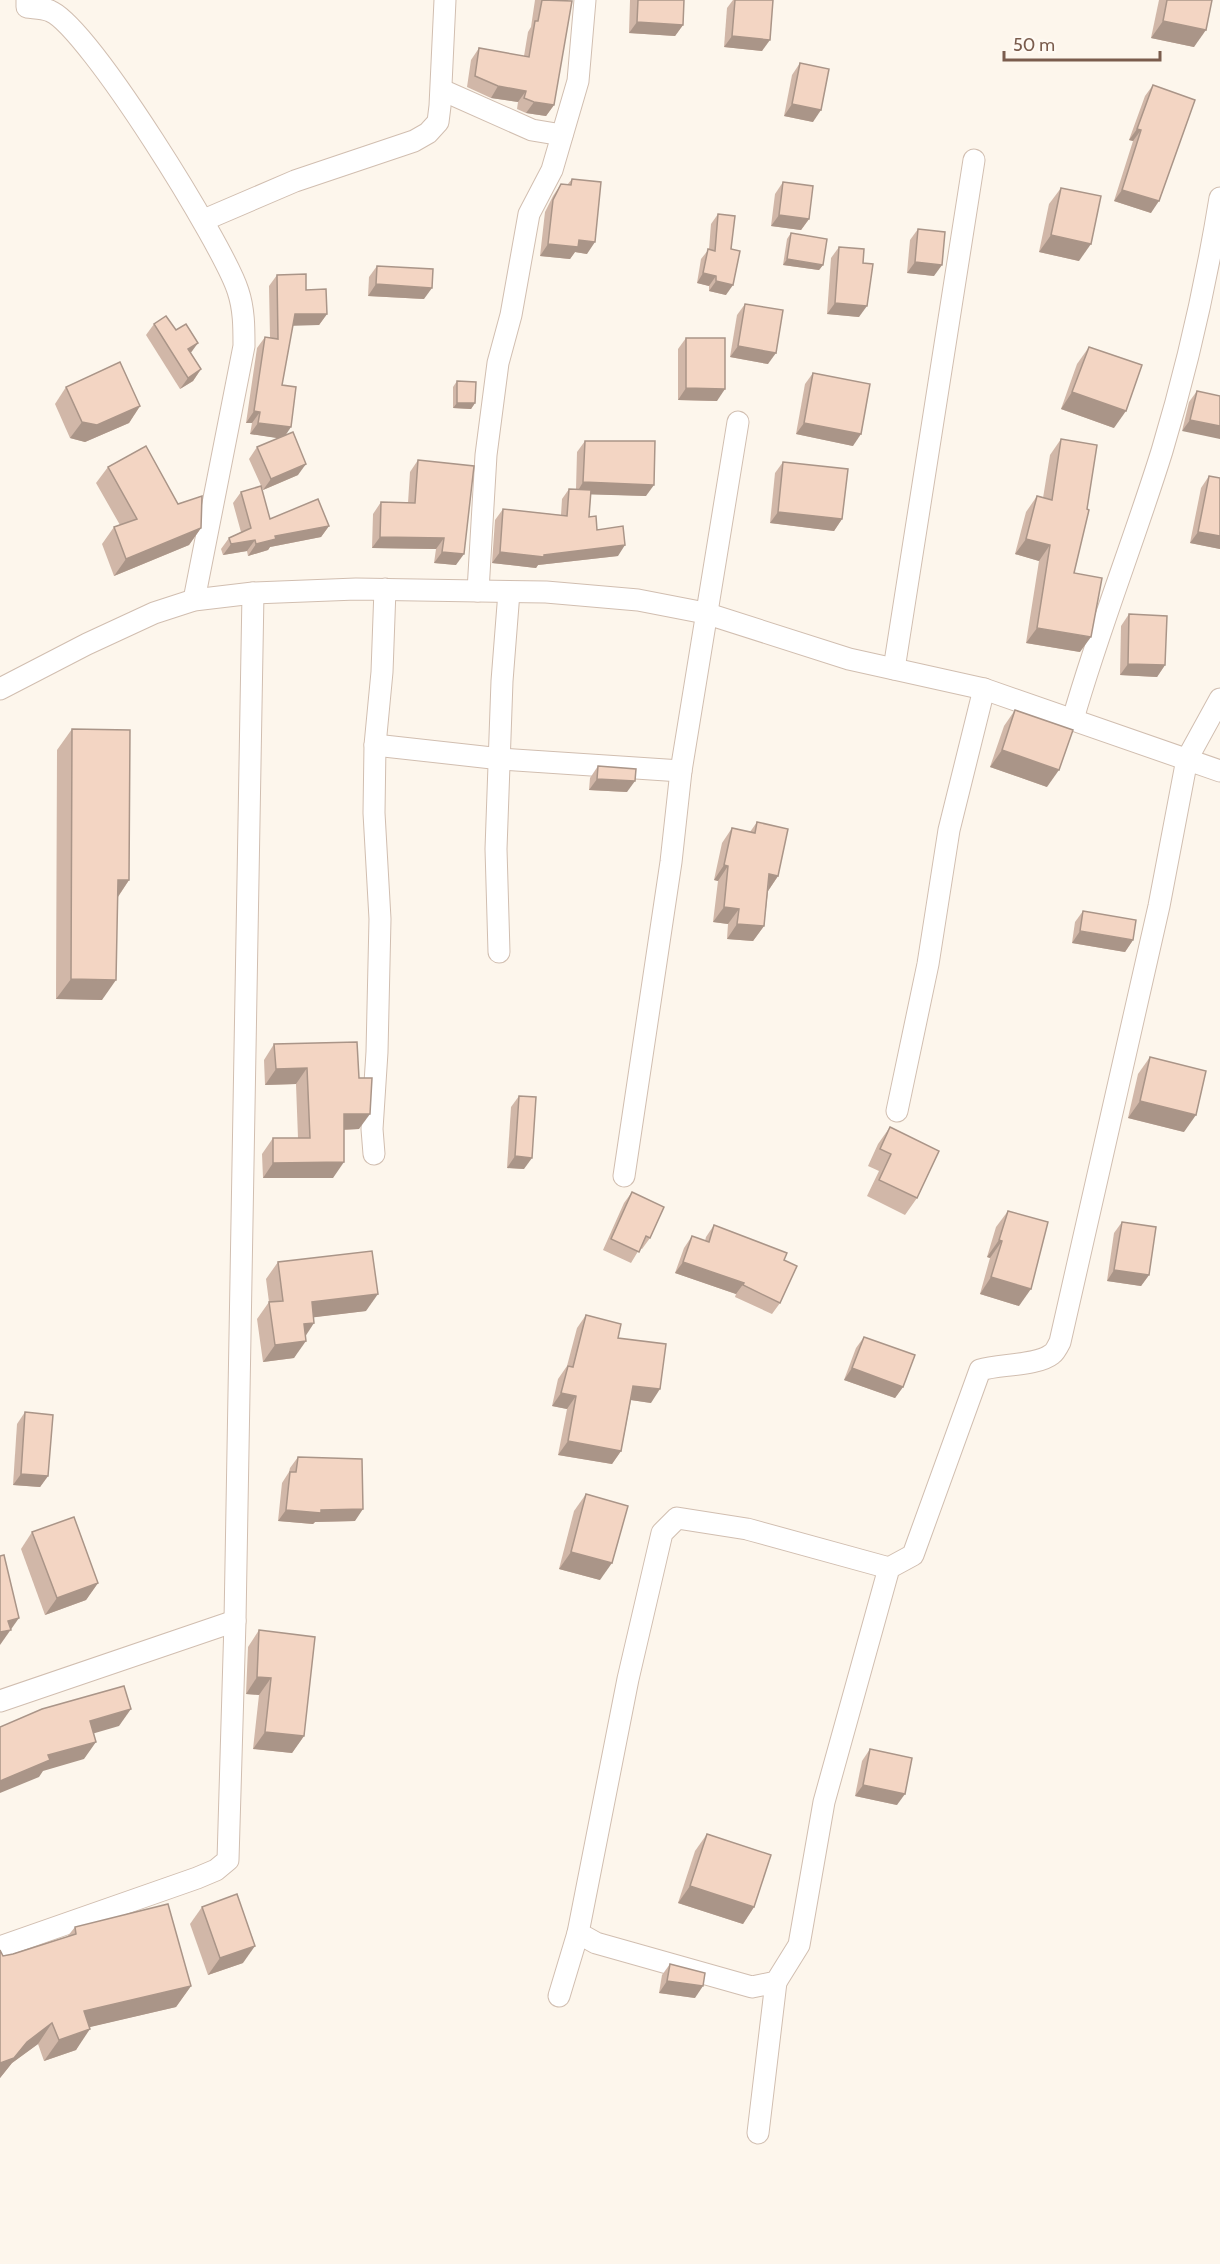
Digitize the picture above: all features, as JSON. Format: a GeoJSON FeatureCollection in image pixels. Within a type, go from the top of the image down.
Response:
{"type":"FeatureCollection","features":[{"type":"Feature","properties":{"kind":"street"},"geometry":{"type":"LineString","coordinates":[[27,0],[27,7],[49,5],[97,60],[204,220],[238,291],[243,318],[244,345],[194,600]]}},
{"type":"Feature","properties":{"kind":"street"},"geometry":{"type":"LineString","coordinates":[[204,220],[295,181],[414,141],[428,133],[438,122],[442,90],[445,0]]}},
{"type":"Feature","properties":{"kind":"street"},"geometry":{"type":"LineString","coordinates":[[478,591],[486,455],[496,372],[511,315],[529,214],[552,170],[578,81],[585,0]]}},
{"type":"Feature","properties":{"kind":"street"},"geometry":{"type":"LineString","coordinates":[[442,90],[532,130],[562,135]]}},
{"type":"Feature","properties":{"kind":"street"},"geometry":{"type":"LineString","coordinates":[[894,669],[974,160]]}},
{"type":"Feature","properties":{"kind":"street"},"geometry":{"type":"LineString","coordinates":[[1073,719],[1090,658],[1161,453],[1185,373],[1220,198]]}},
{"type":"Feature","properties":{"kind":"street"},"geometry":{"type":"LineString","coordinates":[[624,1176],[669,873],[681,771],[738,422]]}},
{"type":"Feature","properties":{"kind":"street"},"geometry":{"type":"LineString","coordinates":[[374,1154],[372,1129],[377,1052],[380,919],[374,813],[375,745],[382,672],[385,589]]}},
{"type":"Feature","properties":{"kind":"street"},"geometry":{"type":"LineString","coordinates":[[0,688],[144,618],[194,600],[253,593],[385,589],[607,596],[705,613],[849,659],[984,689],[1220,771]]}},
{"type":"Feature","properties":{"kind":"street"},"geometry":{"type":"LineString","coordinates":[[499,952],[496,849],[502,681],[509,592]]}},
{"type":"Feature","properties":{"kind":"street"},"geometry":{"type":"LineString","coordinates":[[0,1947],[196,1878],[216,1870],[228,1860],[235,1621],[253,593]]}},
{"type":"Feature","properties":{"kind":"street"},"geometry":{"type":"LineString","coordinates":[[897,1111],[928,964],[949,830],[984,689]]}},
{"type":"Feature","properties":{"kind":"street"},"geometry":{"type":"LineString","coordinates":[[559,1996],[578,1933],[628,1679],[662,1533],[677,1518],[747,1529],[889,1568],[913,1555],[980,1370],[993,1365],[1031,1362],[1051,1355],[1060,1342],[1160,906],[1187,759],[1220,699]]}},
{"type":"Feature","properties":{"kind":"street"},"geometry":{"type":"LineString","coordinates":[[375,745],[501,759],[681,771]]}},
{"type":"Feature","properties":{"kind":"street"},"geometry":{"type":"LineString","coordinates":[[758,2133],[776,1982],[799,1945],[824,1802],[889,1568]]}},
{"type":"Feature","properties":{"kind":"street"},"geometry":{"type":"LineString","coordinates":[[0,1701],[235,1621]]}},
{"type":"Feature","properties":{"kind":"street"},"geometry":{"type":"LineString","coordinates":[[578,1933],[596,1943],[752,1987],[776,1982]]}},
{"type":"Feature","properties":{"kind":"building"},"geometry":{"type":"Polygon","coordinates":[[[542,0],[572,1],[554,105],[534,102],[524,98],[526,91],[498,86],[475,76],[479,48],[529,57],[535,21],[538,21],[542,0]]]}},
{"type":"Feature","properties":{"kind":"building"},"geometry":{"type":"Polygon","coordinates":[[[638,0],[684,0],[683,25],[637,22],[638,0]]]}},
{"type":"Feature","properties":{"kind":"building"},"geometry":{"type":"Polygon","coordinates":[[[735,0],[773,0],[770,40],[732,36],[735,0]]]}},
{"type":"Feature","properties":{"kind":"building"},"geometry":{"type":"Polygon","coordinates":[[[1167,0],[1212,0],[1206,30],[1163,21],[1167,0]]]}},
{"type":"Feature","properties":{"kind":"building"},"geometry":{"type":"Polygon","coordinates":[[[800,63],[829,69],[821,110],[792,104],[800,63]]]}},
{"type":"Feature","properties":{"kind":"building"},"geometry":{"type":"Polygon","coordinates":[[[1153,85],[1195,100],[1159,201],[1122,190],[1141,130],[1137,129],[1153,85]]]}},
{"type":"Feature","properties":{"kind":"building"},"geometry":{"type":"Polygon","coordinates":[[[572,179],[601,182],[595,242],[579,240],[578,247],[548,244],[553,200],[561,184],[571,185],[572,179]]]}},
{"type":"Feature","properties":{"kind":"building"},"geometry":{"type":"Polygon","coordinates":[[[783,182],[813,186],[809,219],[779,215],[783,182]]]}},
{"type":"Feature","properties":{"kind":"building"},"geometry":{"type":"Polygon","coordinates":[[[1061,188],[1101,196],[1091,244],[1051,235],[1061,188]]]}},
{"type":"Feature","properties":{"kind":"building"},"geometry":{"type":"Polygon","coordinates":[[[718,214],[735,216],[731,249],[740,251],[733,285],[716,281],[716,276],[703,273],[708,249],[715,251],[718,214]]]}},
{"type":"Feature","properties":{"kind":"building"},"geometry":{"type":"Polygon","coordinates":[[[918,229],[945,232],[942,265],[915,262],[918,229]]]}},
{"type":"Feature","properties":{"kind":"building"},"geometry":{"type":"Polygon","coordinates":[[[791,233],[827,239],[823,265],[787,259],[791,233]]]}},
{"type":"Feature","properties":{"kind":"building"},"geometry":{"type":"Polygon","coordinates":[[[839,247],[864,249],[863,263],[873,264],[867,306],[835,303],[839,247]]]}},
{"type":"Feature","properties":{"kind":"building"},"geometry":{"type":"Polygon","coordinates":[[[377,266],[433,269],[432,288],[376,284],[377,266]]]}},
{"type":"Feature","properties":{"kind":"building"},"geometry":{"type":"Polygon","coordinates":[[[306,274],[306,290],[326,289],[327,314],[295,314],[282,385],[296,387],[291,427],[258,423],[260,412],[254,411],[265,337],[278,339],[277,275],[306,274]]]}},
{"type":"Feature","properties":{"kind":"building"},"geometry":{"type":"Polygon","coordinates":[[[745,304],[783,310],[776,353],[738,346],[745,304]]]}},
{"type":"Feature","properties":{"kind":"building"},"geometry":{"type":"Polygon","coordinates":[[[166,316],[176,330],[186,324],[198,343],[188,349],[201,369],[188,378],[154,324],[166,316]]]}},
{"type":"Feature","properties":{"kind":"building"},"geometry":{"type":"Polygon","coordinates":[[[686,338],[725,338],[725,389],[686,388],[686,338]]]}},
{"type":"Feature","properties":{"kind":"building"},"geometry":{"type":"Polygon","coordinates":[[[1089,347],[1142,365],[1126,411],[1072,392],[1089,347]]]}},
{"type":"Feature","properties":{"kind":"building"},"geometry":{"type":"Polygon","coordinates":[[[120,362],[140,406],[97,425],[82,422],[66,387],[120,362]]]}},
{"type":"Feature","properties":{"kind":"building"},"geometry":{"type":"Polygon","coordinates":[[[813,373],[870,384],[861,434],[804,423],[813,373]]]}},
{"type":"Feature","properties":{"kind":"building"},"geometry":{"type":"Polygon","coordinates":[[[457,381],[476,382],[475,403],[457,403],[457,381]]]}},
{"type":"Feature","properties":{"kind":"building"},"geometry":{"type":"Polygon","coordinates":[[[1197,391],[1220,396],[1220,426],[1190,420],[1197,391]]]}},
{"type":"Feature","properties":{"kind":"building"},"geometry":{"type":"Polygon","coordinates":[[[293,432],[306,464],[271,479],[257,447],[293,432]]]}},
{"type":"Feature","properties":{"kind":"building"},"geometry":{"type":"Polygon","coordinates":[[[1061,439],[1097,445],[1087,509],[1089,510],[1074,573],[1102,578],[1091,637],[1037,628],[1050,545],[1026,539],[1037,496],[1052,500],[1061,439]]]}},
{"type":"Feature","properties":{"kind":"building"},"geometry":{"type":"Polygon","coordinates":[[[585,441],[655,441],[654,485],[583,482],[585,441]]]}},
{"type":"Feature","properties":{"kind":"building"},"geometry":{"type":"Polygon","coordinates":[[[146,446],[178,504],[202,496],[201,528],[126,559],[114,527],[137,519],[108,467],[146,446]]]}},
{"type":"Feature","properties":{"kind":"building"},"geometry":{"type":"Polygon","coordinates":[[[418,460],[474,466],[464,554],[442,552],[444,538],[380,537],[381,502],[415,503],[418,460]]]}},
{"type":"Feature","properties":{"kind":"building"},"geometry":{"type":"Polygon","coordinates":[[[783,462],[848,469],[842,519],[778,512],[783,462]]]}},
{"type":"Feature","properties":{"kind":"building"},"geometry":{"type":"Polygon","coordinates":[[[1209,476],[1220,478],[1220,536],[1198,532],[1209,476]]]}},
{"type":"Feature","properties":{"kind":"building"},"geometry":{"type":"Polygon","coordinates":[[[261,486],[270,519],[318,499],[329,526],[275,536],[276,539],[256,544],[255,540],[231,544],[229,538],[251,528],[241,492],[261,486]]]}},
{"type":"Feature","properties":{"kind":"building"},"geometry":{"type":"Polygon","coordinates":[[[569,489],[591,490],[589,517],[596,516],[597,530],[623,526],[625,545],[544,555],[544,557],[500,552],[503,509],[567,516],[569,489]]]}},
{"type":"Feature","properties":{"kind":"building"},"geometry":{"type":"Polygon","coordinates":[[[1129,614],[1167,616],[1165,665],[1128,664],[1129,614]]]}},
{"type":"Feature","properties":{"kind":"building"},"geometry":{"type":"Polygon","coordinates":[[[1015,710],[1073,730],[1059,770],[1002,750],[1015,710]]]}},
{"type":"Feature","properties":{"kind":"building"},"geometry":{"type":"Polygon","coordinates":[[[72,729],[130,730],[129,880],[118,880],[116,980],[71,979],[72,729]]]}},
{"type":"Feature","properties":{"kind":"building"},"geometry":{"type":"Polygon","coordinates":[[[598,766],[636,769],[635,781],[597,779],[598,766]]]}},
{"type":"Feature","properties":{"kind":"building"},"geometry":{"type":"Polygon","coordinates":[[[757,822],[788,829],[778,876],[769,874],[764,926],[737,924],[739,909],[724,907],[728,866],[724,865],[732,828],[755,833],[757,822]]]}},
{"type":"Feature","properties":{"kind":"building"},"geometry":{"type":"Polygon","coordinates":[[[1083,911],[1136,920],[1133,940],[1080,931],[1083,911]]]}},
{"type":"Feature","properties":{"kind":"building"},"geometry":{"type":"Polygon","coordinates":[[[357,1042],[359,1078],[372,1078],[370,1114],[344,1114],[344,1162],[273,1163],[273,1138],[310,1138],[307,1068],[276,1069],[274,1044],[357,1042]]]}},
{"type":"Feature","properties":{"kind":"building"},"geometry":{"type":"Polygon","coordinates":[[[1150,1057],[1206,1071],[1196,1115],[1140,1101],[1150,1057]]]}},
{"type":"Feature","properties":{"kind":"building"},"geometry":{"type":"Polygon","coordinates":[[[519,1096],[536,1097],[532,1158],[515,1156],[519,1096]]]}},
{"type":"Feature","properties":{"kind":"building"},"geometry":{"type":"Polygon","coordinates":[[[890,1127],[939,1151],[917,1198],[879,1180],[891,1154],[880,1149],[890,1127]]]}},
{"type":"Feature","properties":{"kind":"building"},"geometry":{"type":"Polygon","coordinates":[[[632,1192],[664,1207],[650,1238],[646,1236],[639,1252],[611,1239],[632,1192]]]}},
{"type":"Feature","properties":{"kind":"building"},"geometry":{"type":"Polygon","coordinates":[[[1008,1211],[1048,1222],[1031,1289],[991,1277],[1008,1211]]]}},
{"type":"Feature","properties":{"kind":"building"},"geometry":{"type":"Polygon","coordinates":[[[1122,1222],[1156,1227],[1149,1275],[1114,1270],[1122,1222]]]}},
{"type":"Feature","properties":{"kind":"building"},"geometry":{"type":"Polygon","coordinates":[[[714,1225],[787,1253],[784,1260],[797,1266],[780,1303],[743,1285],[744,1283],[683,1262],[692,1236],[709,1242],[714,1225]]]}},
{"type":"Feature","properties":{"kind":"building"},"geometry":{"type":"Polygon","coordinates":[[[372,1251],[378,1294],[312,1302],[314,1323],[304,1324],[306,1341],[275,1345],[269,1302],[283,1301],[278,1262],[372,1251]]]}},
{"type":"Feature","properties":{"kind":"building"},"geometry":{"type":"Polygon","coordinates":[[[586,1315],[621,1324],[618,1338],[666,1344],[660,1389],[633,1386],[621,1451],[568,1441],[576,1396],[561,1393],[568,1366],[573,1367],[586,1315]]]}},
{"type":"Feature","properties":{"kind":"building"},"geometry":{"type":"Polygon","coordinates":[[[864,1337],[915,1355],[903,1387],[852,1368],[864,1337]]]}},
{"type":"Feature","properties":{"kind":"building"},"geometry":{"type":"Polygon","coordinates":[[[25,1412],[53,1415],[48,1476],[21,1474],[25,1412]]]}},
{"type":"Feature","properties":{"kind":"building"},"geometry":{"type":"Polygon","coordinates":[[[298,1457],[362,1459],[363,1509],[321,1510],[321,1513],[286,1510],[290,1472],[296,1472],[298,1457]]]}},
{"type":"Feature","properties":{"kind":"building"},"geometry":{"type":"Polygon","coordinates":[[[586,1494],[628,1506],[612,1563],[571,1552],[586,1494]]]}},
{"type":"Feature","properties":{"kind":"building"},"geometry":{"type":"Polygon","coordinates":[[[74,1517],[98,1583],[57,1598],[32,1532],[74,1517]]]}},
{"type":"Feature","properties":{"kind":"building"},"geometry":{"type":"Polygon","coordinates":[[[4,1555],[19,1618],[8,1621],[11,1630],[0,1632],[0,1556],[4,1555]]]}},
{"type":"Feature","properties":{"kind":"building"},"geometry":{"type":"Polygon","coordinates":[[[259,1630],[315,1637],[304,1736],[265,1732],[271,1678],[257,1677],[259,1630]]]}},
{"type":"Feature","properties":{"kind":"building"},"geometry":{"type":"Polygon","coordinates":[[[124,1686],[131,1709],[90,1721],[96,1742],[48,1755],[50,1760],[0,1781],[0,1727],[42,1709],[124,1686]]]}},
{"type":"Feature","properties":{"kind":"building"},"geometry":{"type":"Polygon","coordinates":[[[870,1749],[912,1758],[905,1794],[863,1785],[870,1749]]]}},
{"type":"Feature","properties":{"kind":"building"},"geometry":{"type":"Polygon","coordinates":[[[707,1834],[771,1855],[754,1907],[690,1886],[707,1834]]]}},
{"type":"Feature","properties":{"kind":"building"},"geometry":{"type":"Polygon","coordinates":[[[237,1894],[255,1946],[220,1958],[202,1907],[237,1894]]]}},
{"type":"Feature","properties":{"kind":"building"},"geometry":{"type":"Polygon","coordinates":[[[168,1904],[191,1986],[84,2011],[90,2029],[59,2040],[52,2023],[27,2042],[14,2058],[0,2063],[0,1950],[3,1956],[13,1954],[76,1934],[75,1927],[168,1904]]]}},
{"type":"Feature","properties":{"kind":"building"},"geometry":{"type":"Polygon","coordinates":[[[670,1964],[705,1973],[703,1986],[667,1981],[670,1964]]]}}]}
